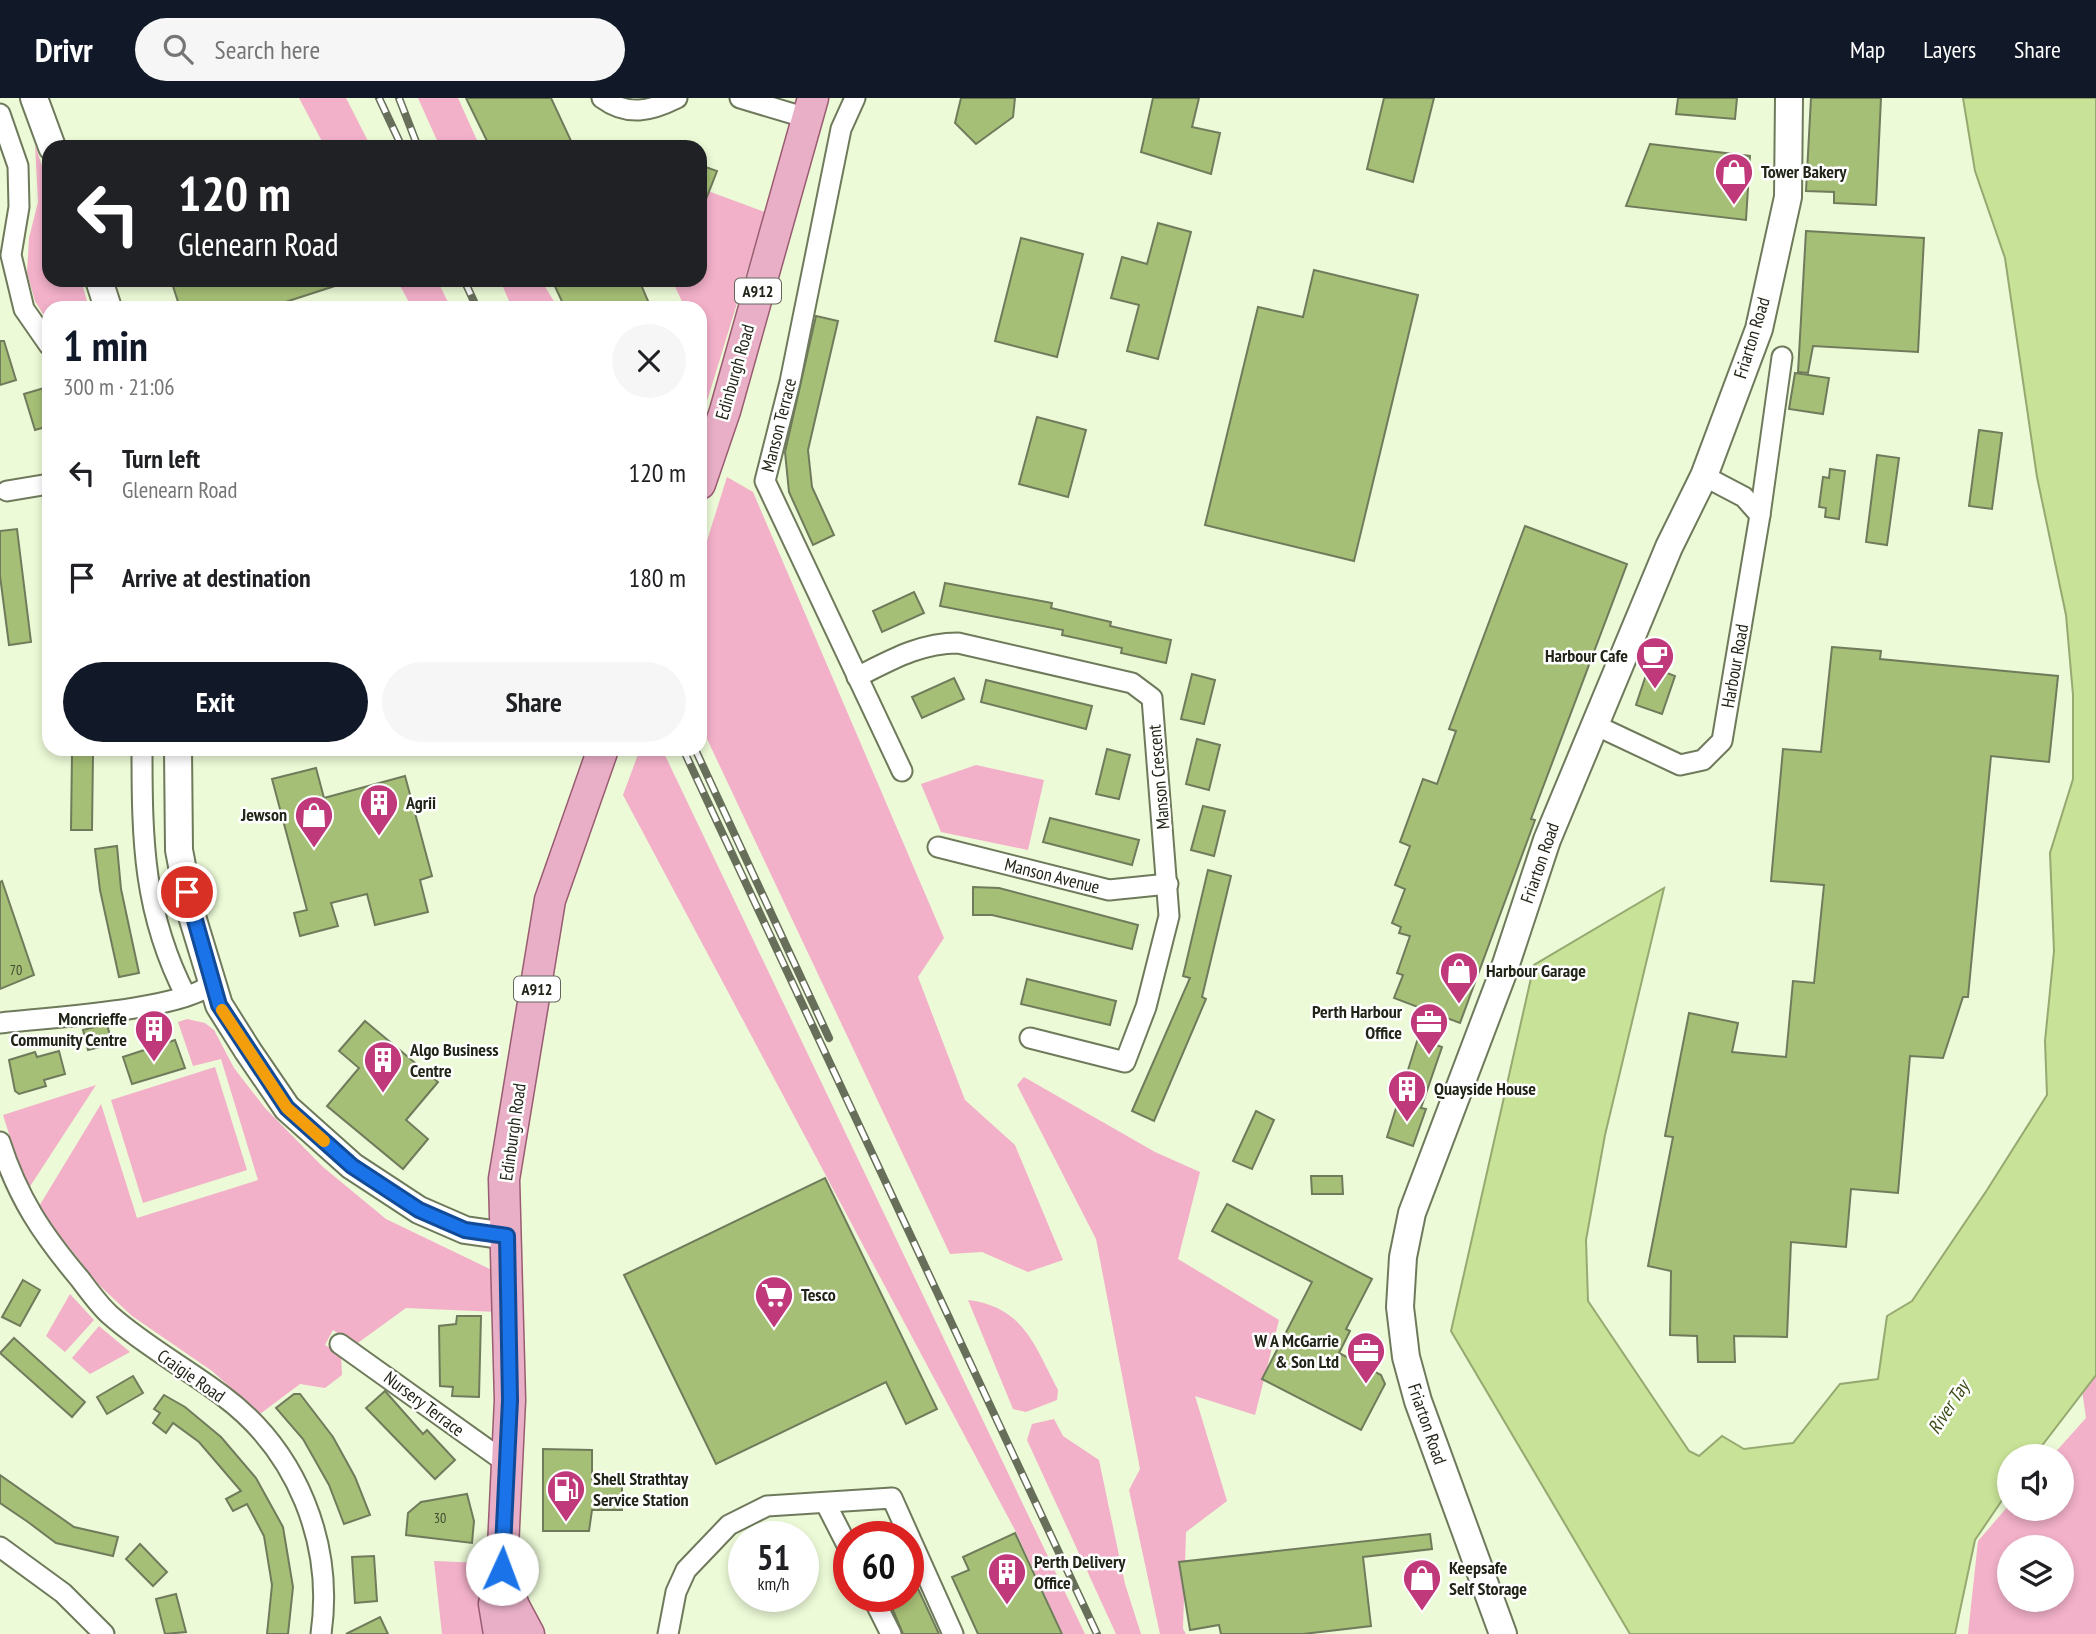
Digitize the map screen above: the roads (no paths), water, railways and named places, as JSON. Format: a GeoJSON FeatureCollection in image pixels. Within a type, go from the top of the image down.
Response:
{"type":"FeatureCollection","features":[{"type":"Feature","properties":{"kind":"main road","name":"Edinburgh Road"},"geometry":{"type":"LineString","coordinates":[[707,464],[725,411],[810,108]]}},
{"type":"Feature","properties":{"kind":"main road","name":"Edinburgh Road"},"geometry":{"type":"LineString","coordinates":[[499,1634],[494,1604],[502,1569],[508,1464],[507,1236],[504,1180],[550,900],[601,756]]}},
{"type":"Feature","properties":{"kind":"main road","name":"Edinburgh Road"},"geometry":{"type":"LineString","coordinates":[[502,1569],[514,1606],[529,1634]]}},
{"type":"Feature","properties":{"kind":"street"},"geometry":{"type":"LineString","coordinates":[[34,98],[49,140]]}},
{"type":"Feature","properties":{"kind":"street"},"geometry":{"type":"LineString","coordinates":[[602,98],[634,111],[649,110],[677,98]]}},
{"type":"Feature","properties":{"kind":"street"},"geometry":{"type":"LineString","coordinates":[[740,98],[810,108]]}},
{"type":"Feature","properties":{"kind":"street","name":"Manson Terrace"},"geometry":{"type":"LineString","coordinates":[[855,98],[841,128],[790,382],[765,481],[902,771]]}},
{"type":"Feature","properties":{"kind":"street","name":"Friarton Road"},"geometry":{"type":"LineString","coordinates":[[1503,1634],[1418,1401],[1406,1357],[1399,1307],[1403,1257],[1412,1213],[1503,973],[1547,840],[1593,724],[1669,547],[1704,476],[1759,329],[1788,197],[1789,98]]}},
{"type":"Feature","properties":{"kind":"street"},"geometry":{"type":"LineString","coordinates":[[0,114],[18,166],[19,207],[12,255],[24,309],[42,335]]}},
{"type":"Feature","properties":{"kind":"street","name":"Harbour Road"},"geometry":{"type":"LineString","coordinates":[[1593,724],[1680,765],[1703,760],[1722,741],[1760,515],[1782,357]]}},
{"type":"Feature","properties":{"kind":"street"},"geometry":{"type":"LineString","coordinates":[[1704,476],[1744,497],[1760,515]]}},
{"type":"Feature","properties":{"kind":"street"},"geometry":{"type":"LineString","coordinates":[[6,492],[42,485]]}},
{"type":"Feature","properties":{"kind":"street","name":"Manson Crescent"},"geometry":{"type":"LineString","coordinates":[[858,677],[909,651],[937,643],[958,643],[1132,683],[1152,698],[1169,916],[1146,1007],[1125,1062],[1030,1038]]}},
{"type":"Feature","properties":{"kind":"street"},"geometry":{"type":"LineString","coordinates":[[142,756],[142,839],[155,921],[172,969],[186,996]]}},
{"type":"Feature","properties":{"kind":"street"},"geometry":{"type":"LineString","coordinates":[[178,756],[178,850],[211,984],[219,1005],[287,1108],[352,1166],[419,1210],[465,1230],[507,1236]]}},
{"type":"Feature","properties":{"kind":"street","name":"Manson Avenue"},"geometry":{"type":"LineString","coordinates":[[938,847],[1109,890],[1168,884]]}},
{"type":"Feature","properties":{"kind":"street"},"geometry":{"type":"LineString","coordinates":[[0,1023],[160,1003],[204,991],[211,984]]}},
{"type":"Feature","properties":{"kind":"street","name":"Craigie Road"},"geometry":{"type":"LineString","coordinates":[[0,1142],[13,1183],[30,1214],[51,1244],[109,1314],[166,1359],[224,1397],[275,1447],[307,1503],[321,1550],[325,1606],[321,1634]]}},
{"type":"Feature","properties":{"kind":"street","name":"Nursery Terrace"},"geometry":{"type":"LineString","coordinates":[[340,1344],[418,1398],[488,1453],[508,1464]]}},
{"type":"Feature","properties":{"kind":"street"},"geometry":{"type":"LineString","coordinates":[[668,1634],[676,1592],[686,1570],[729,1525],[767,1506],[892,1498],[953,1634]]}},
{"type":"Feature","properties":{"kind":"street"},"geometry":{"type":"LineString","coordinates":[[826,1504],[835,1521]]}},
{"type":"Feature","properties":{"kind":"street"},"geometry":{"type":"LineString","coordinates":[[0,1547],[63,1593],[104,1634]]}},
{"type":"Feature","properties":{"kind":"street"},"geometry":{"type":"LineString","coordinates":[[880,1612],[891,1634]]}},
{"type":"Feature","properties":{"kind":"water","name":"River Tay"},"geometry":{"type":"Polygon","coordinates":[[[1963,98],[2096,98],[2096,1375],[2043,1444],[1997,1444],[1997,1508],[1975,1540],[1955,1634],[1630,1634],[1451,1331],[1534,965],[1664,888],[1605,1135],[1586,1240],[1588,1301],[1689,1451],[1699,1456],[1722,1436],[1744,1449],[1793,1443],[1840,1384],[1878,1379],[1887,1316],[1912,1301],[2047,1095],[2045,1041],[2054,951],[2050,853],[2073,779],[2073,695],[2066,615],[2037,477],[2005,258],[1975,171],[1963,98]]]}},
{"type":"Feature","properties":{"kind":"railway"},"geometry":{"type":"LineString","coordinates":[[379,98],[399,140]]}},
{"type":"Feature","properties":{"kind":"railway"},"geometry":{"type":"LineString","coordinates":[[399,98],[415,140]]}},
{"type":"Feature","properties":{"kind":"railway"},"geometry":{"type":"LineString","coordinates":[[467,287],[474,301]]}},
{"type":"Feature","properties":{"kind":"railway"},"geometry":{"type":"LineString","coordinates":[[686,756],[1097,1634]]}},
{"type":"Feature","properties":{"kind":"railway"},"geometry":{"type":"LineString","coordinates":[[698,756],[829,1038]]}},
{"type":"Feature","properties":{"kind":"place","name":"Tower Bakery"},"geometry":{"type":"Point","coordinates":[1734,206]}},
{"type":"Feature","properties":{"kind":"place","name":"Harbour Cafe"},"geometry":{"type":"Point","coordinates":[1655,690]}},
{"type":"Feature","properties":{"kind":"place","name":"Agrii"},"geometry":{"type":"Point","coordinates":[379,837]}},
{"type":"Feature","properties":{"kind":"place","name":"Jewson"},"geometry":{"type":"Point","coordinates":[314,849]}},
{"type":"Feature","properties":{"kind":"place","name":"Harbour Garage"},"geometry":{"type":"Point","coordinates":[1459,1005]}},
{"type":"Feature","properties":{"kind":"place","name":"Perth Harbour Office"},"geometry":{"type":"Point","coordinates":[1429,1056]}},
{"type":"Feature","properties":{"kind":"place","name":"Moncrieffe Community Centre"},"geometry":{"type":"Point","coordinates":[154,1063]}},
{"type":"Feature","properties":{"kind":"place","name":"Algo Business Centre"},"geometry":{"type":"Point","coordinates":[383,1094]}},
{"type":"Feature","properties":{"kind":"place","name":"Quayside House"},"geometry":{"type":"Point","coordinates":[1407,1123]}},
{"type":"Feature","properties":{"kind":"place","name":"Tesco"},"geometry":{"type":"Point","coordinates":[774,1329]}},
{"type":"Feature","properties":{"kind":"place","name":"W A McGarrie & Son Ltd"},"geometry":{"type":"Point","coordinates":[1366,1385]}},
{"type":"Feature","properties":{"kind":"place","name":"Shell Strathtay Service Station"},"geometry":{"type":"Point","coordinates":[566,1523]}},
{"type":"Feature","properties":{"kind":"place","name":"Perth Delivery Office"},"geometry":{"type":"Point","coordinates":[1007,1606]}},
{"type":"Feature","properties":{"kind":"place","name":"Keepsafe Self Storage"},"geometry":{"type":"Point","coordinates":[1422,1612]}}]}
